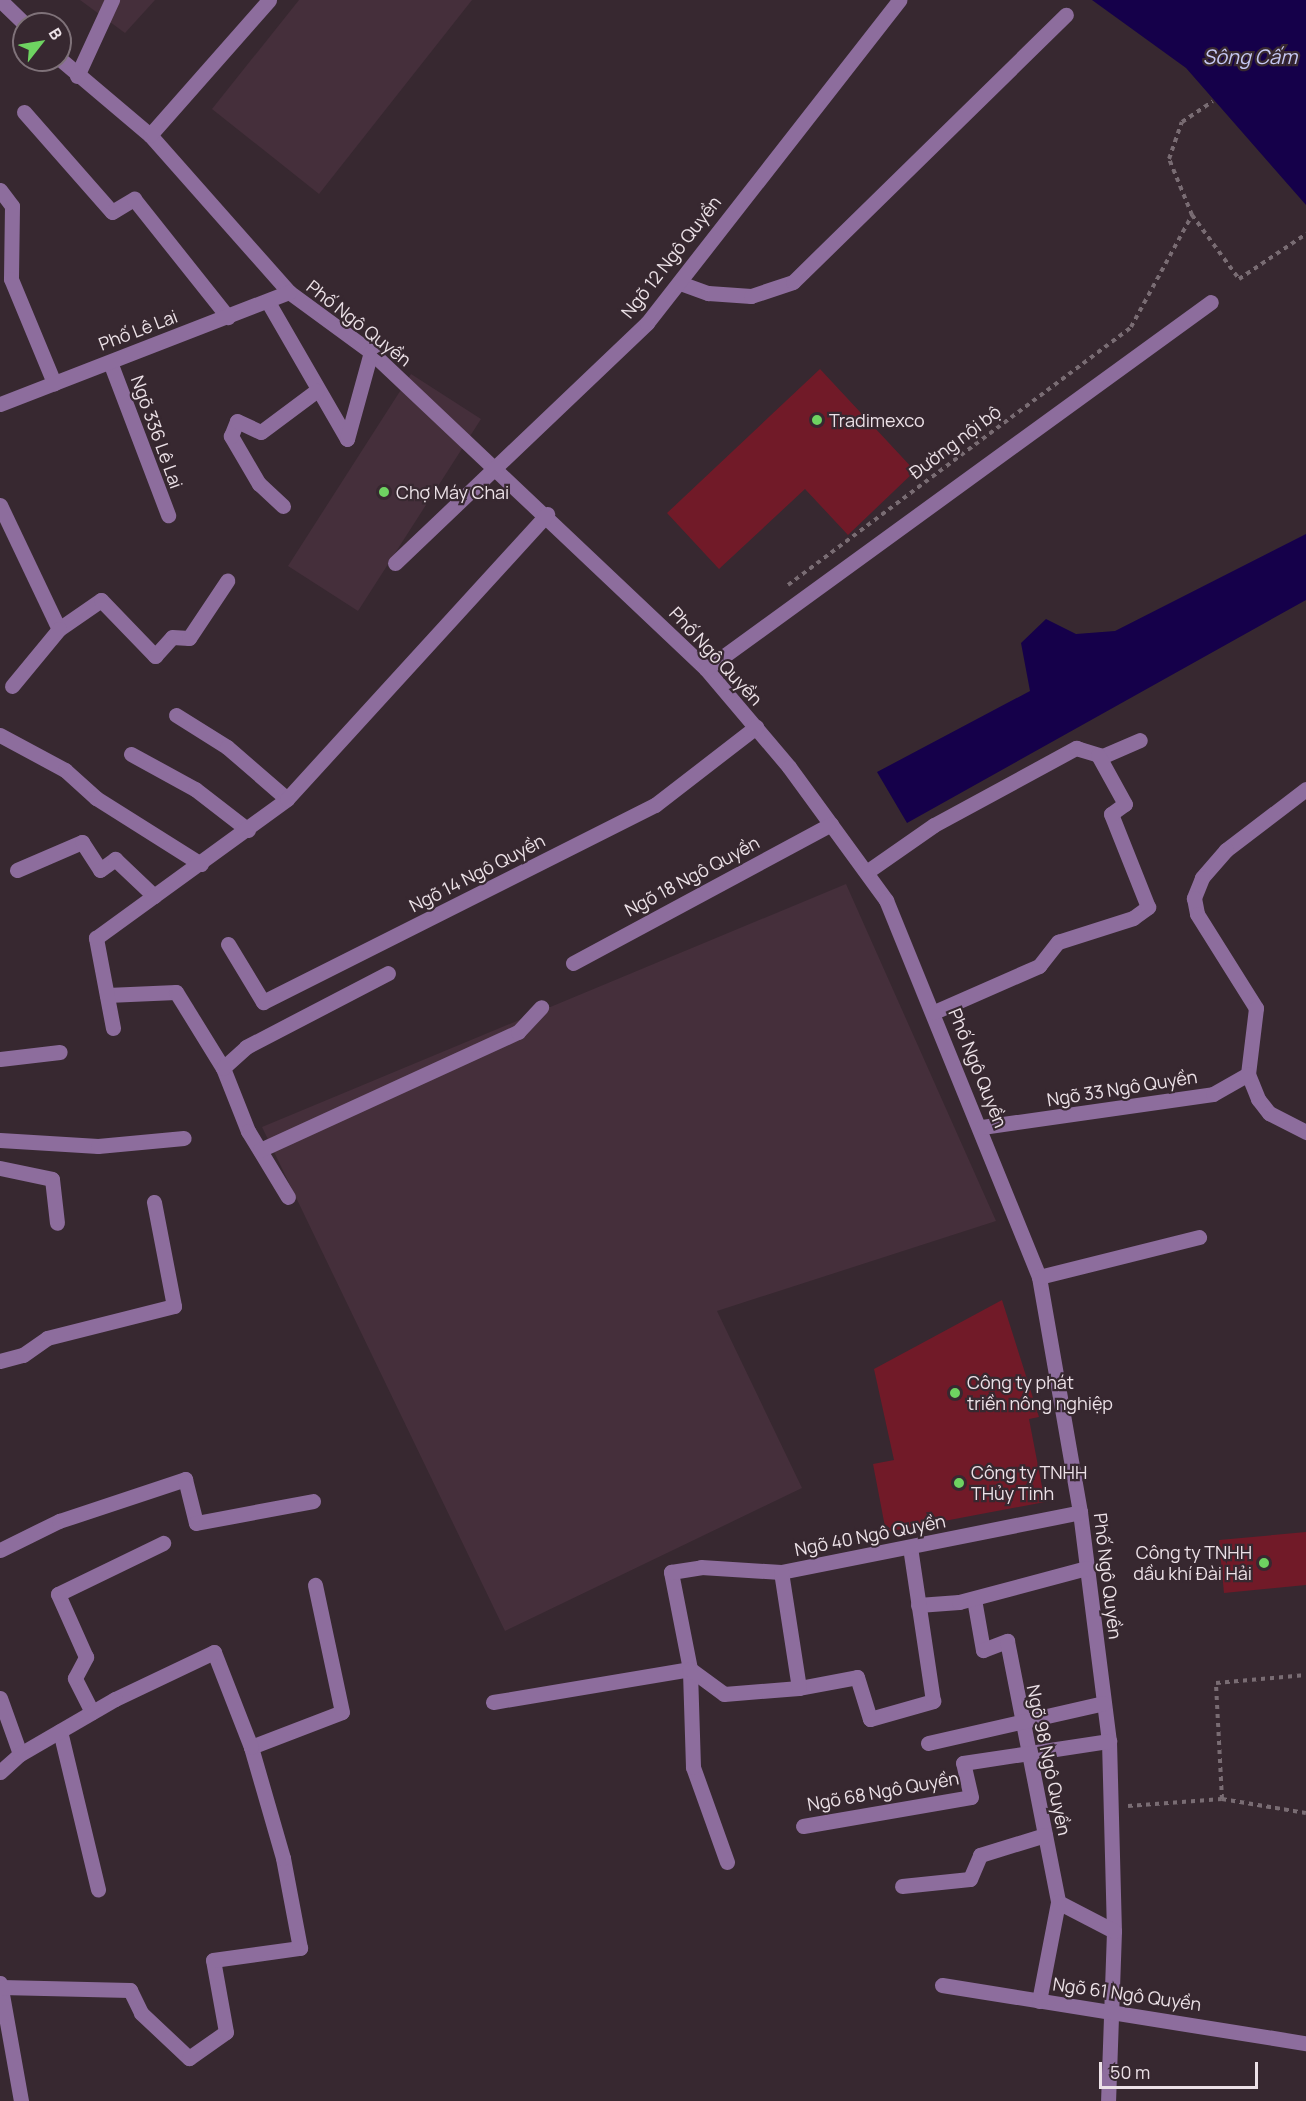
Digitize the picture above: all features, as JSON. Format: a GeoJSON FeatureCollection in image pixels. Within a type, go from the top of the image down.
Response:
{"type":"FeatureCollection","features":[{"type":"Feature","properties":{"kind":"street"},"geometry":{"type":"LineString","coordinates":[[0,0],[12,12]]}},
{"type":"Feature","properties":{"kind":"street"},"geometry":{"type":"LineString","coordinates":[[77,76],[112,0]]}},
{"type":"Feature","properties":{"kind":"street"},"geometry":{"type":"LineString","coordinates":[[150,135],[269,0]]}},
{"type":"Feature","properties":{"kind":"street","name":"Ngõ 12 Ngô Quyền"},"geometry":{"type":"LineString","coordinates":[[395,563],[499,469],[639,331],[680,283],[899,0]]}},
{"type":"Feature","properties":{"kind":"street"},"geometry":{"type":"LineString","coordinates":[[680,283],[708,293],[751,296],[793,282],[1066,15]]}},
{"type":"Feature","properties":{"kind":"street","name":"Phố Ngô Quyền"},"geometry":{"type":"LineString","coordinates":[[72,71],[150,135],[289,292],[371,352],[547,514],[706,669],[756,727],[868,871],[934,1012],[982,1127],[1039,1277],[1080,1512],[1109,1742],[1107,1808],[1114,1931],[1109,2009],[1108,2101]]}},
{"type":"Feature","properties":{"kind":"street"},"geometry":{"type":"LineString","coordinates":[[24,112],[112,212],[134,199],[228,317]]}},
{"type":"Feature","properties":{"kind":"street"},"geometry":{"type":"LineString","coordinates":[[0,190],[12,206],[11,279],[54,383]]}},
{"type":"Feature","properties":{"kind":"street","name":"Phố Lê Lai"},"geometry":{"type":"LineString","coordinates":[[0,404],[289,292]]}},
{"type":"Feature","properties":{"kind":"street"},"geometry":{"type":"LineString","coordinates":[[268,302],[316,391],[347,439],[371,352]]}},
{"type":"Feature","properties":{"kind":"street"},"geometry":{"type":"LineString","coordinates":[[706,669],[1211,302]]}},
{"type":"Feature","properties":{"kind":"street","name":"Ngõ 336 Lê Lai"},"geometry":{"type":"LineString","coordinates":[[110,362],[168,515]]}},
{"type":"Feature","properties":{"kind":"street"},"geometry":{"type":"LineString","coordinates":[[283,506],[259,484],[231,436],[237,422],[261,432],[316,391]]}},
{"type":"Feature","properties":{"kind":"street"},"geometry":{"type":"LineString","coordinates":[[0,505],[59,629]]}},
{"type":"Feature","properties":{"kind":"street"},"geometry":{"type":"LineString","coordinates":[[113,1028],[96,938],[248,830],[287,799],[547,514]]}},
{"type":"Feature","properties":{"kind":"street"},"geometry":{"type":"LineString","coordinates":[[12,686],[59,629],[101,600],[155,656],[172,637],[189,638],[227,581]]}},
{"type":"Feature","properties":{"kind":"street"},"geometry":{"type":"LineString","coordinates":[[176,715],[227,747],[287,799]]}},
{"type":"Feature","properties":{"kind":"street","name":"Ngõ 14 Ngô Quyền"},"geometry":{"type":"LineString","coordinates":[[228,944],[263,1002],[655,804],[756,727]]}},
{"type":"Feature","properties":{"kind":"street"},"geometry":{"type":"LineString","coordinates":[[0,735],[65,770],[96,798],[201,864]]}},
{"type":"Feature","properties":{"kind":"street"},"geometry":{"type":"LineString","coordinates":[[868,871],[953,814],[1076,748],[1098,755],[1140,740]]}},
{"type":"Feature","properties":{"kind":"street"},"geometry":{"type":"LineString","coordinates":[[131,754],[195,789],[248,830]]}},
{"type":"Feature","properties":{"kind":"street"},"geometry":{"type":"LineString","coordinates":[[934,1012],[1039,966],[1058,942],[1133,918],[1148,907],[1111,814],[1125,804],[1098,755]]}},
{"type":"Feature","properties":{"kind":"street"},"geometry":{"type":"LineString","coordinates":[[1306,789],[1226,850],[1202,878],[1194,898],[1197,914],[1256,1008],[1248,1074],[1269,1113],[1306,1132]]}},
{"type":"Feature","properties":{"kind":"street","name":"Ngõ 18 Ngô Quyền"},"geometry":{"type":"LineString","coordinates":[[573,963],[831,824]]}},
{"type":"Feature","properties":{"kind":"street"},"geometry":{"type":"LineString","coordinates":[[17,870],[82,842],[100,870],[116,859],[154,896]]}},
{"type":"Feature","properties":{"kind":"street"},"geometry":{"type":"LineString","coordinates":[[223,1068],[246,1047],[388,973]]}},
{"type":"Feature","properties":{"kind":"street"},"geometry":{"type":"LineString","coordinates":[[107,995],[176,992],[223,1068],[260,1150],[288,1197]]}},
{"type":"Feature","properties":{"kind":"street"},"geometry":{"type":"LineString","coordinates":[[260,1150],[518,1032],[541,1007]]}},
{"type":"Feature","properties":{"kind":"street"},"geometry":{"type":"LineString","coordinates":[[0,1059],[60,1052]]}},
{"type":"Feature","properties":{"kind":"street","name":"Ngõ 33 Ngô Quyền"},"geometry":{"type":"LineString","coordinates":[[982,1127],[1213,1094],[1248,1074]]}},
{"type":"Feature","properties":{"kind":"street"},"geometry":{"type":"LineString","coordinates":[[0,1140],[98,1146],[184,1138]]}},
{"type":"Feature","properties":{"kind":"street"},"geometry":{"type":"LineString","coordinates":[[0,1168],[52,1179],[57,1223]]}},
{"type":"Feature","properties":{"kind":"street"},"geometry":{"type":"LineString","coordinates":[[0,1361],[23,1355],[47,1338],[174,1306],[154,1202]]}},
{"type":"Feature","properties":{"kind":"street"},"geometry":{"type":"LineString","coordinates":[[1039,1277],[1199,1237]]}},
{"type":"Feature","properties":{"kind":"street"},"geometry":{"type":"LineString","coordinates":[[0,1550],[59,1521],[185,1479],[196,1523],[313,1501]]}},
{"type":"Feature","properties":{"kind":"street","name":"Ngõ 40 Ngô Quyền"},"geometry":{"type":"LineString","coordinates":[[690,1669],[671,1572],[701,1567],[781,1572],[910,1548],[1080,1512]]}},
{"type":"Feature","properties":{"kind":"street"},"geometry":{"type":"LineString","coordinates":[[92,1712],[75,1678],[86,1657],[58,1594],[163,1543]]}},
{"type":"Feature","properties":{"kind":"street"},"geometry":{"type":"LineString","coordinates":[[493,1702],[690,1669],[723,1694],[799,1688],[857,1677],[870,1719],[933,1701],[910,1548]]}},
{"type":"Feature","properties":{"kind":"street"},"geometry":{"type":"LineString","coordinates":[[918,1605],[974,1599],[1087,1568]]}},
{"type":"Feature","properties":{"kind":"street"},"geometry":{"type":"LineString","coordinates":[[781,1572],[799,1688]]}},
{"type":"Feature","properties":{"kind":"street"},"geometry":{"type":"LineString","coordinates":[[251,1747],[342,1712],[315,1585]]}},
{"type":"Feature","properties":{"kind":"street","name":"Ngõ 98 Ngô Quyền"},"geometry":{"type":"LineString","coordinates":[[974,1599],[983,1650],[1007,1641],[1058,1902]]}},
{"type":"Feature","properties":{"kind":"street"},"geometry":{"type":"LineString","coordinates":[[0,1772],[20,1754],[92,1712],[212,1651],[251,1747],[283,1858],[300,1948],[213,1960],[226,2032],[189,2058],[141,2013],[130,1990],[0,1985],[5,2038],[21,2101]]}},
{"type":"Feature","properties":{"kind":"street"},"geometry":{"type":"LineString","coordinates":[[690,1669],[693,1767],[727,1862]]}},
{"type":"Feature","properties":{"kind":"street"},"geometry":{"type":"LineString","coordinates":[[0,1698],[20,1754]]}},
{"type":"Feature","properties":{"kind":"street"},"geometry":{"type":"LineString","coordinates":[[928,1743],[1022,1724],[1104,1703]]}},
{"type":"Feature","properties":{"kind":"street"},"geometry":{"type":"LineString","coordinates":[[60,1731],[98,1889]]}},
{"type":"Feature","properties":{"kind":"street","name":"Ngõ 68 Ngô Quyền"},"geometry":{"type":"LineString","coordinates":[[803,1826],[971,1797],[963,1762],[1028,1755],[1109,1742]]}},
{"type":"Feature","properties":{"kind":"street"},"geometry":{"type":"LineString","coordinates":[[902,1886],[970,1879],[980,1855],[1045,1835]]}},
{"type":"Feature","properties":{"kind":"street"},"geometry":{"type":"LineString","coordinates":[[1039,2001],[1058,1902],[1114,1931]]}},
{"type":"Feature","properties":{"kind":"street","name":"Ngõ 61 Ngô Quyền"},"geometry":{"type":"LineString","coordinates":[[942,1985],[1039,2001],[1109,2009],[1306,2043]]}},
{"type":"Feature","properties":{"kind":"path"},"geometry":{"type":"LineString","coordinates":[[1213,101],[1182,122],[1169,159],[1192,215],[1239,279],[1306,234]]}},
{"type":"Feature","properties":{"kind":"path","name":"Đường nội bộ"},"geometry":{"type":"LineString","coordinates":[[784,589],[1131,327],[1192,215]]}},
{"type":"Feature","properties":{"kind":"path"},"geometry":{"type":"LineString","coordinates":[[1222,1798],[1216,1683],[1306,1675]]}},
{"type":"Feature","properties":{"kind":"path"},"geometry":{"type":"LineString","coordinates":[[1107,1808],[1222,1798],[1306,1813]]}},
{"type":"Feature","properties":{"kind":"shaded area"},"geometry":{"type":"Polygon","coordinates":[[[80,0],[155,0],[125,33],[80,0]]]}},
{"type":"Feature","properties":{"kind":"shaded area"},"geometry":{"type":"Polygon","coordinates":[[[299,0],[472,0],[319,194],[212,109],[299,0]]]}},
{"type":"Feature","properties":{"kind":"shaded area","name":"Chợ Máy Chai"},"geometry":{"type":"Polygon","coordinates":[[[411,374],[481,419],[358,611],[288,566],[411,374]]]}},
{"type":"Feature","properties":{"kind":"shaded area"},"geometry":{"type":"Polygon","coordinates":[[[846,884],[996,1221],[717,1311],[802,1488],[505,1631],[262,1127],[846,884]]]}},
{"type":"Feature","properties":{"kind":"water","name":"Sông Cấm"},"geometry":{"type":"Polygon","coordinates":[[[1092,0],[1306,0],[1306,205],[1186,68],[1092,0]]]}},
{"type":"Feature","properties":{"kind":"water"},"geometry":{"type":"Polygon","coordinates":[[[1306,534],[1306,600],[907,823],[877,772],[1030,691],[1021,643],[1046,619],[1076,634],[1115,631],[1306,534]]]}},
{"type":"Feature","properties":{"kind":"building","name":"Tradimexco"},"geometry":{"type":"Polygon","coordinates":[[[820,369],[915,471],[848,535],[805,489],[719,569],[667,513],[820,369]]]}},
{"type":"Feature","properties":{"kind":"building"},"geometry":{"type":"Polygon","coordinates":[[[1002,1300],[1039,1417],[1029,1419],[1045,1502],[886,1532],[873,1464],[894,1460],[874,1369],[1002,1300]]]}},
{"type":"Feature","properties":{"kind":"building","name":"Công ty TNHH dầu khí Đài Hải"},"geometry":{"type":"Polygon","coordinates":[[[1306,1532],[1306,1585],[1224,1593],[1219,1540],[1306,1532]]]}},
{"type":"Feature","properties":{"kind":"place","name":"Tradimexco"},"geometry":{"type":"Point","coordinates":[817,420]}},
{"type":"Feature","properties":{"kind":"place","name":"Chợ Máy Chai"},"geometry":{"type":"Point","coordinates":[384,492]}},
{"type":"Feature","properties":{"kind":"place","name":"Công ty phát triền nông nghiệp"},"geometry":{"type":"Point","coordinates":[955,1393]}},
{"type":"Feature","properties":{"kind":"place","name":"Công ty TNHH THủy Tinh"},"geometry":{"type":"Point","coordinates":[959,1483]}},
{"type":"Feature","properties":{"kind":"place","name":"Công ty TNHH dầu khí Đài Hải"},"geometry":{"type":"Point","coordinates":[1264,1563]}}]}
